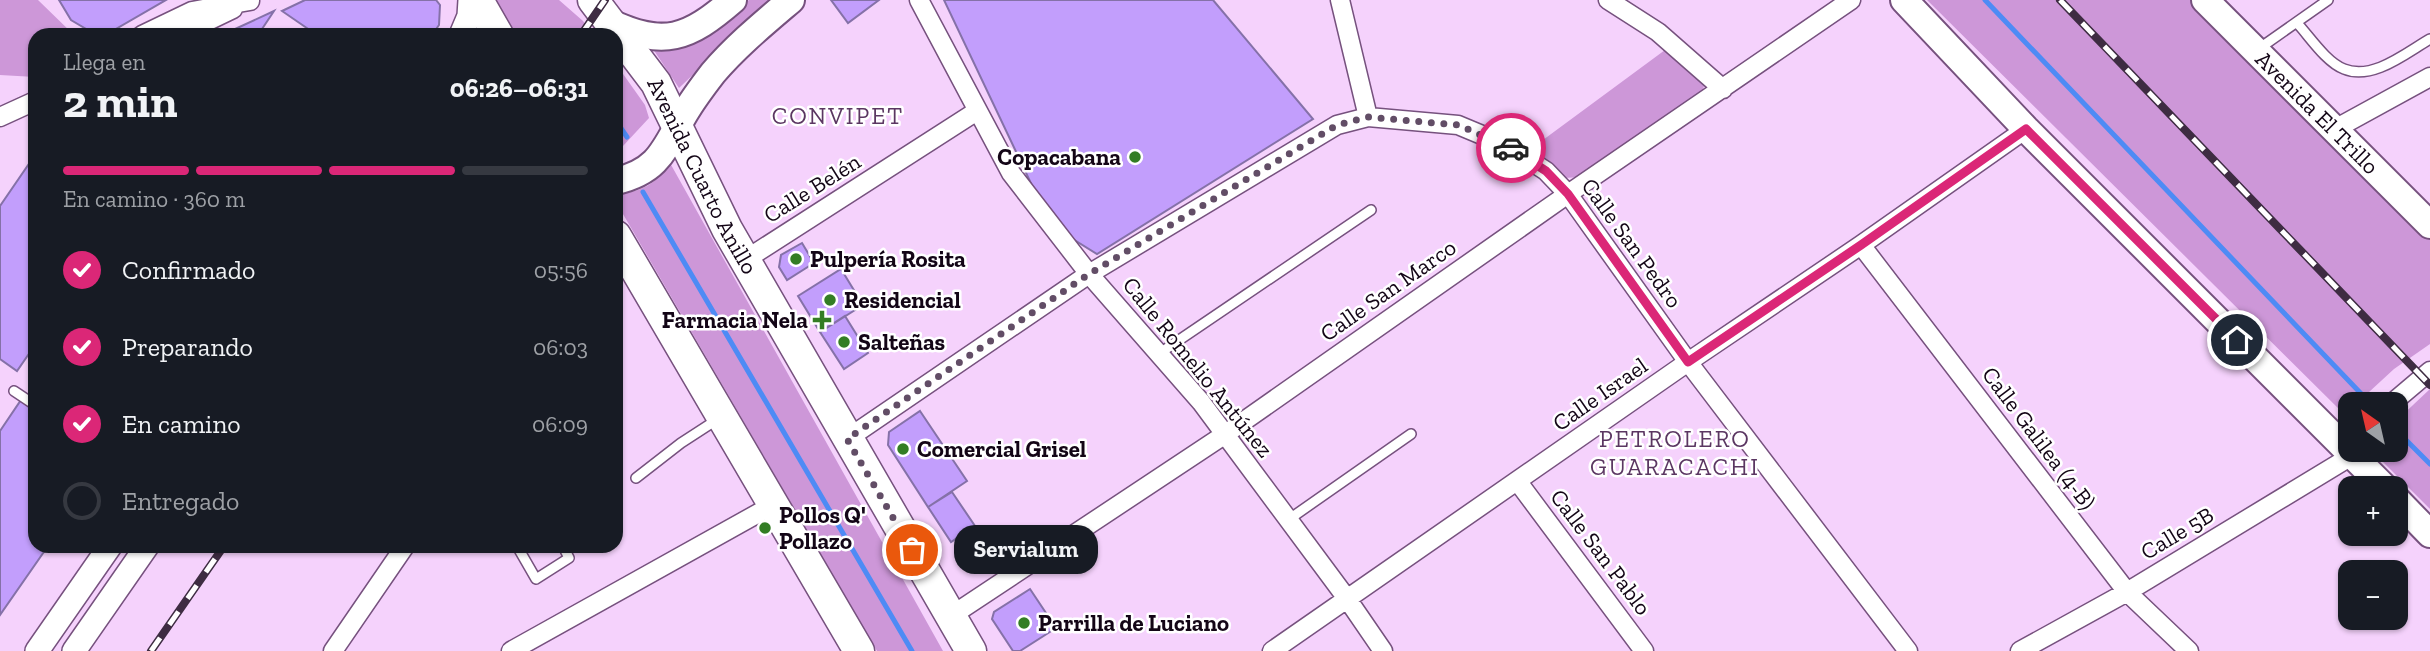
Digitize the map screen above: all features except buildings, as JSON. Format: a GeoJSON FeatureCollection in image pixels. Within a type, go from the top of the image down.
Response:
{"type":"FeatureCollection","features":[{"type":"Feature","properties":{"kind":"highway"},"geometry":{"type":"LineString","coordinates":[[478,0],[494,28]]}},
{"type":"Feature","properties":{"kind":"highway","name":"Avenida Cuarto Anillo"},"geometry":{"type":"LineString","coordinates":[[601,11],[614,28]]}},
{"type":"Feature","properties":{"kind":"highway","name":"Avenida Cuarto Anillo"},"geometry":{"type":"LineString","coordinates":[[623,40],[656,83],[713,203],[971,651]]}},
{"type":"Feature","properties":{"kind":"highway"},"geometry":{"type":"LineString","coordinates":[[623,256],[722,417],[859,651]]}},
{"type":"Feature","properties":{"kind":"main road"},"geometry":{"type":"LineString","coordinates":[[601,11],[642,36],[655,38],[698,27],[733,0]]}},
{"type":"Feature","properties":{"kind":"main road"},"geometry":{"type":"LineString","coordinates":[[623,179],[637,174],[656,162],[693,100],[716,70],[791,0]]}},
{"type":"Feature","properties":{"kind":"main road"},"geometry":{"type":"LineString","coordinates":[[1904,0],[2026,129],[2338,437]]}},
{"type":"Feature","properties":{"kind":"main road","name":"Avenida El Trillo"},"geometry":{"type":"LineString","coordinates":[[2205,0],[2430,225]]}},
{"type":"Feature","properties":{"kind":"main road"},"geometry":{"type":"LineString","coordinates":[[2362,462],[2374,476]]}},
{"type":"Feature","properties":{"kind":"main road"},"geometry":{"type":"LineString","coordinates":[[2408,511],[2430,534]]}},
{"type":"Feature","properties":{"kind":"street"},"geometry":{"type":"LineString","coordinates":[[157,28],[192,11],[251,0]]}},
{"type":"Feature","properties":{"kind":"street"},"geometry":{"type":"LineString","coordinates":[[193,28],[251,0]]}},
{"type":"Feature","properties":{"kind":"street"},"geometry":{"type":"LineString","coordinates":[[464,28],[469,16],[470,0]]}},
{"type":"Feature","properties":{"kind":"street","name":"Calle Romelio Antúnez"},"geometry":{"type":"LineString","coordinates":[[919,0],[1011,173],[1089,274],[1201,402],[1383,651]]}},
{"type":"Feature","properties":{"kind":"street"},"geometry":{"type":"LineString","coordinates":[[1340,0],[1368,117]]}},
{"type":"Feature","properties":{"kind":"street"},"geometry":{"type":"LineString","coordinates":[[1608,0],[1658,32],[1723,89]]}},
{"type":"Feature","properties":{"kind":"street","name":"Calle San Marco"},"geometry":{"type":"LineString","coordinates":[[951,616],[1224,435],[1851,0]]}},
{"type":"Feature","properties":{"kind":"street"},"geometry":{"type":"LineString","coordinates":[[2335,129],[2430,77]]}},
{"type":"Feature","properties":{"kind":"street"},"geometry":{"type":"LineString","coordinates":[[0,117],[28,104]]}},
{"type":"Feature","properties":{"kind":"street","name":"Calle Belén"},"geometry":{"type":"LineString","coordinates":[[745,260],[977,111]]}},
{"type":"Feature","properties":{"kind":"street","name":"Calle San Pedro"},"geometry":{"type":"LineString","coordinates":[[847,439],[1089,274],[1337,125],[1368,117],[1458,125],[1506,145],[1546,171],[1568,194],[1688,362],[1908,651]]}},
{"type":"Feature","properties":{"kind":"street","name":"Calle Israel"},"geometry":{"type":"LineString","coordinates":[[1272,651],[2026,129]]}},
{"type":"Feature","properties":{"kind":"street","name":"Calle Galilea (4-B)"},"geometry":{"type":"LineString","coordinates":[[1861,245],[2127,592],[2189,651]]}},
{"type":"Feature","properties":{"kind":"street"},"geometry":{"type":"LineString","coordinates":[[2405,392],[2430,371]]}},
{"type":"Feature","properties":{"kind":"street","name":"Calle 5B"},"geometry":{"type":"LineString","coordinates":[[2020,651],[2127,592],[2339,462]]}},
{"type":"Feature","properties":{"kind":"street","name":"Calle San Pablo"},"geometry":{"type":"LineString","coordinates":[[1518,482],[1644,651]]}},
{"type":"Feature","properties":{"kind":"street"},"geometry":{"type":"LineString","coordinates":[[511,651],[773,505]]}},
{"type":"Feature","properties":{"kind":"street"},"geometry":{"type":"LineString","coordinates":[[105,553],[99,568],[106,578],[119,581],[125,578]]}},
{"type":"Feature","properties":{"kind":"street"},"geometry":{"type":"LineString","coordinates":[[37,651],[105,553]]}},
{"type":"Feature","properties":{"kind":"street"},"geometry":{"type":"LineString","coordinates":[[74,651],[142,553]]}},
{"type":"Feature","properties":{"kind":"street"},"geometry":{"type":"LineString","coordinates":[[332,651],[400,553]]}},
{"type":"Feature","properties":{"kind":"lane"},"geometry":{"type":"LineString","coordinates":[[2255,51],[2328,0]]}},
{"type":"Feature","properties":{"kind":"lane"},"geometry":{"type":"LineString","coordinates":[[2297,23],[2328,57],[2343,69],[2361,72],[2378,68],[2430,39]]}},
{"type":"Feature","properties":{"kind":"lane"},"geometry":{"type":"LineString","coordinates":[[1160,354],[1371,210]]}},
{"type":"Feature","properties":{"kind":"lane"},"geometry":{"type":"LineString","coordinates":[[14,391],[28,400]]}},
{"type":"Feature","properties":{"kind":"lane"},"geometry":{"type":"LineString","coordinates":[[636,478],[681,443],[722,417]]}},
{"type":"Feature","properties":{"kind":"lane"},"geometry":{"type":"LineString","coordinates":[[1288,520],[1411,434]]}},
{"type":"Feature","properties":{"kind":"lane"},"geometry":{"type":"LineString","coordinates":[[521,553],[536,579],[569,558],[566,553]]}},
{"type":"Feature","properties":{"kind":"shaded area"},"geometry":{"type":"Polygon","coordinates":[[[0,0],[38,0],[67,28],[28,28],[28,77],[0,75],[0,0]]]}},
{"type":"Feature","properties":{"kind":"shaded area"},"geometry":{"type":"Polygon","coordinates":[[[494,0],[559,0],[588,28],[511,28],[494,0]]]}},
{"type":"Feature","properties":{"kind":"shaded area"},"geometry":{"type":"Polygon","coordinates":[[[749,0],[771,0],[679,88],[651,46],[730,16],[749,0]]]}},
{"type":"Feature","properties":{"kind":"shaded area"},"geometry":{"type":"Polygon","coordinates":[[[1927,0],[2195,0],[2430,234],[2430,344],[2394,369],[2369,392],[2338,392],[2338,408],[1927,0]]]}},
{"type":"Feature","properties":{"kind":"shaded area"},"geometry":{"type":"Polygon","coordinates":[[[1665,50],[1698,76],[1704,86],[1702,93],[1581,177],[1564,178],[1528,151],[1665,50]]]}},
{"type":"Feature","properties":{"kind":"shaded area"},"geometry":{"type":"Polygon","coordinates":[[[623,74],[645,105],[649,118],[623,146],[623,74]]]}},
{"type":"Feature","properties":{"kind":"shaded area"},"geometry":{"type":"Polygon","coordinates":[[[670,163],[943,651],[877,651],[623,214],[623,193],[647,186],[670,163]]]}},
{"type":"Feature","properties":{"kind":"shaded area"},"geometry":{"type":"Polygon","coordinates":[[[2430,389],[2430,509],[2408,487],[2408,476],[2397,476],[2383,462],[2408,462],[2408,410],[2430,389]]]}},
{"type":"Feature","properties":{"kind":"waterway"},"geometry":{"type":"LineString","coordinates":[[1985,0],[2359,392]]}},
{"type":"Feature","properties":{"kind":"waterway"},"geometry":{"type":"LineString","coordinates":[[623,131],[627,137]]}},
{"type":"Feature","properties":{"kind":"waterway"},"geometry":{"type":"LineString","coordinates":[[643,192],[912,651]]}},
{"type":"Feature","properties":{"kind":"waterway"},"geometry":{"type":"LineString","coordinates":[[2408,442],[2430,464]]}},
{"type":"Feature","properties":{"kind":"railway"},"geometry":{"type":"LineString","coordinates":[[586,28],[605,0]]}},
{"type":"Feature","properties":{"kind":"railway"},"geometry":{"type":"LineString","coordinates":[[2060,0],[2430,385]]}},
{"type":"Feature","properties":{"kind":"railway"},"geometry":{"type":"LineString","coordinates":[[151,651],[219,553]]}},
{"type":"Feature","properties":{"kind":"way so far"},"geometry":{"type":"LineString","coordinates":[[912,550],[847,439],[1089,274],[1337,125],[1368,117],[1458,125],[1511,148]]}},
{"type":"Feature","properties":{"kind":"place","name":"Copacabana"},"geometry":{"type":"Point","coordinates":[1135,157]}},
{"type":"Feature","properties":{"kind":"place","name":"Pulpería Rosita"},"geometry":{"type":"Point","coordinates":[796,259]}},
{"type":"Feature","properties":{"kind":"place","name":"Residencial"},"geometry":{"type":"Point","coordinates":[830,300]}},
{"type":"Feature","properties":{"kind":"place","name":"Farmacia Nela"},"geometry":{"type":"Point","coordinates":[822,320]}},
{"type":"Feature","properties":{"kind":"place","name":"Salteñas"},"geometry":{"type":"Point","coordinates":[844,342]}},
{"type":"Feature","properties":{"kind":"place","name":"Comercial Grisel"},"geometry":{"type":"Point","coordinates":[903,449]}},
{"type":"Feature","properties":{"kind":"place","name":"Pollos Q' Pollazo"},"geometry":{"type":"Point","coordinates":[765,528]}},
{"type":"Feature","properties":{"kind":"place","name":"Servialum"},"geometry":{"type":"Point","coordinates":[912,550]}},
{"type":"Feature","properties":{"kind":"place","name":"Parrilla de Luciano"},"geometry":{"type":"Point","coordinates":[1024,623]}},
{"type":"Feature","properties":{"kind":"district","name":"CONVIPET"},"geometry":{"type":"Point","coordinates":[838,116]}},
{"type":"Feature","properties":{"kind":"district","name":"PETROLERO GUARACACHI"},"geometry":{"type":"Point","coordinates":[1675,453]}},
{"type":"Feature","properties":{"kind":"route"},"geometry":{"type":"LineString","coordinates":[[1511,148],[1546,171],[1568,194],[1688,362],[2026,129],[2237,340]]}}]}
